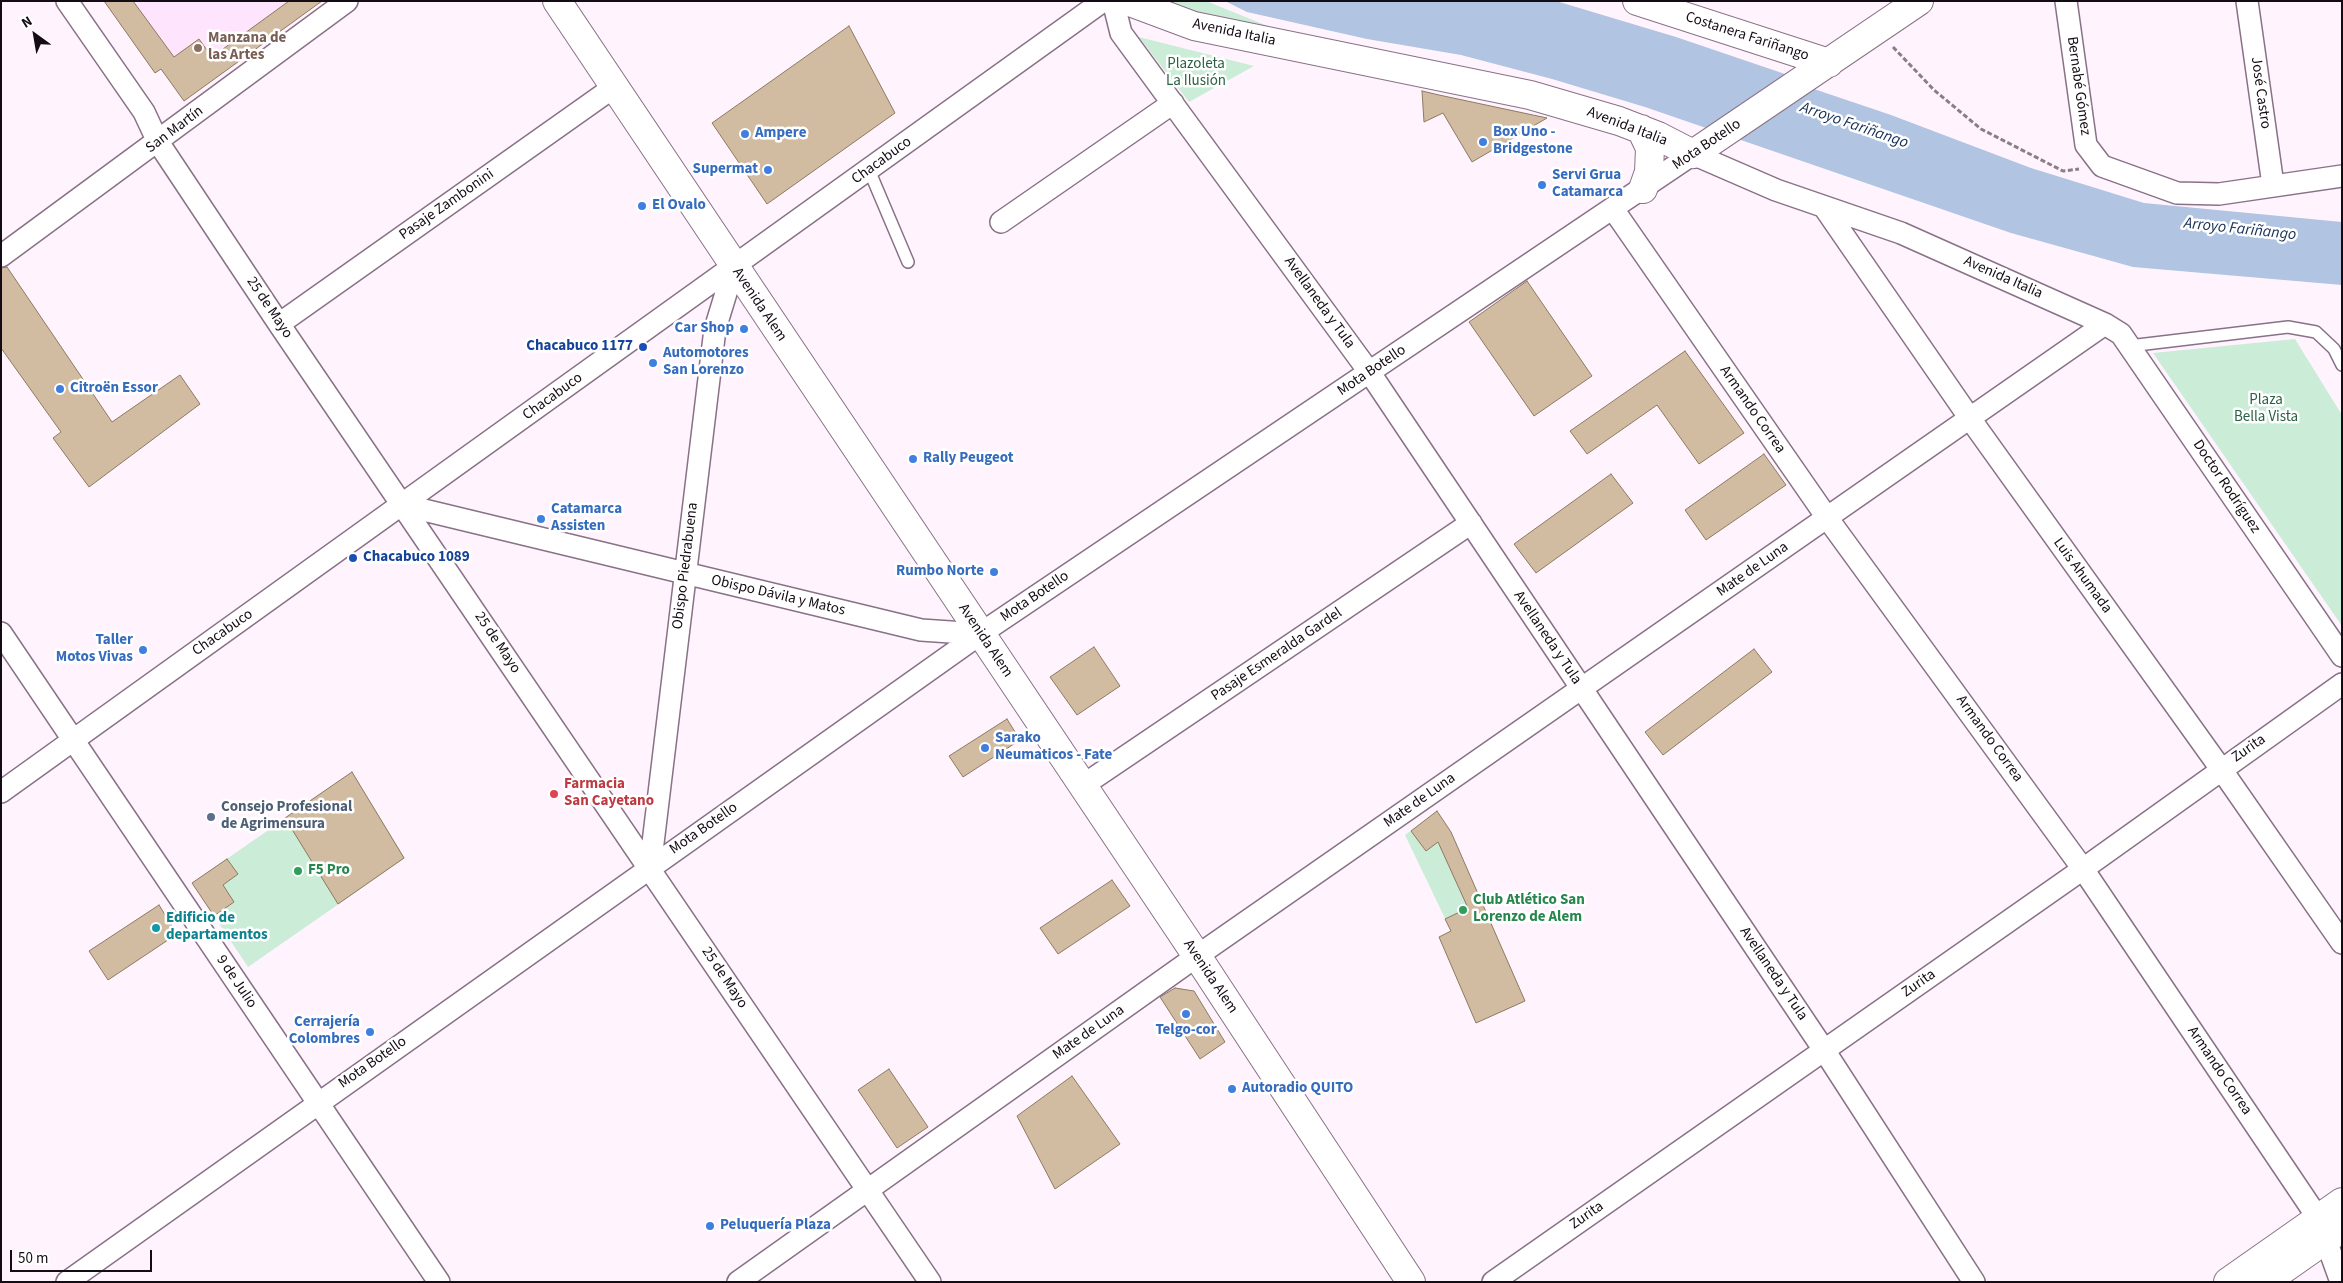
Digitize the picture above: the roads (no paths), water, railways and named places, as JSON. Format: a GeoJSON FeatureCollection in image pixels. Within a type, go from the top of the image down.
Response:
{"type":"FeatureCollection","features":[{"type":"Feature","properties":{"kind":"main road","name":"Avenida Alem"},"geometry":{"type":"LineString","coordinates":[[557,1],[1196,956],[1411,1282]]}},
{"type":"Feature","properties":{"kind":"main road","name":"Avenida Italia"},"geometry":{"type":"LineString","coordinates":[[1127,1],[1194,26],[1530,95],[1620,121],[1641,130],[1703,148]]}},
{"type":"Feature","properties":{"kind":"main road","name":"Costanera Fariñango"},"geometry":{"type":"LineString","coordinates":[[1636,1],[1820,69]]}},
{"type":"Feature","properties":{"kind":"main road","name":"Mota Botello"},"geometry":{"type":"LineString","coordinates":[[1703,148],[1919,1]]}},
{"type":"Feature","properties":{"kind":"main road"},"geometry":{"type":"LineString","coordinates":[[1641,130],[1650,148],[1649,172],[1643,189]]}},
{"type":"Feature","properties":{"kind":"main road"},"geometry":{"type":"LineString","coordinates":[[2265,1282],[2328,1228],[2342,1202]]}},
{"type":"Feature","properties":{"kind":"main road"},"geometry":{"type":"LineString","coordinates":[[2228,1282],[2328,1228]]}},
{"type":"Feature","properties":{"kind":"street","name":"25 de Mayo"},"geometry":{"type":"LineString","coordinates":[[67,1],[144,112],[158,142],[279,324],[930,1282]]}},
{"type":"Feature","properties":{"kind":"street","name":"San Martín"},"geometry":{"type":"LineString","coordinates":[[1,256],[347,1]]}},
{"type":"Feature","properties":{"kind":"street","name":"Chacabuco"},"geometry":{"type":"LineString","coordinates":[[1,792],[1103,1]]}},
{"type":"Feature","properties":{"kind":"street","name":"Avellaneda y Tula"},"geometry":{"type":"LineString","coordinates":[[1113,1],[1121,33],[1370,373],[1824,1050],[1974,1282]]}},
{"type":"Feature","properties":{"kind":"street","name":"Bernabé Gómez"},"geometry":{"type":"LineString","coordinates":[[2066,1],[2086,145],[2102,166],[2177,193],[2219,194],[2273,185]]}},
{"type":"Feature","properties":{"kind":"street","name":"José Castro"},"geometry":{"type":"LineString","coordinates":[[2247,1],[2273,185]]}},
{"type":"Feature","properties":{"kind":"street","name":"Pasaje Zambonini"},"geometry":{"type":"LineString","coordinates":[[279,324],[614,87]]}},
{"type":"Feature","properties":{"kind":"street"},"geometry":{"type":"LineString","coordinates":[[1001,222],[1173,103]]}},
{"type":"Feature","properties":{"kind":"street","name":"Mota Botello"},"geometry":{"type":"LineString","coordinates":[[67,1282],[317,1102],[980,634],[1703,148]]}},
{"type":"Feature","properties":{"kind":"street","name":"Avenida Italia"},"geometry":{"type":"LineString","coordinates":[[1703,148],[1824,207],[1900,233],[2105,324]]}},
{"type":"Feature","properties":{"kind":"street"},"geometry":{"type":"LineString","coordinates":[[2273,185],[2342,176]]}},
{"type":"Feature","properties":{"kind":"street","name":"Luis Ahumada"},"geometry":{"type":"LineString","coordinates":[[1824,207],[1970,420],[2221,769],[2342,943]]}},
{"type":"Feature","properties":{"kind":"street","name":"Armando Correa"},"geometry":{"type":"LineString","coordinates":[[1613,209],[1828,518],[2084,869],[2328,1228],[2341,1282]]}},
{"type":"Feature","properties":{"kind":"street","name":"Obispo Piedrabuena"},"geometry":{"type":"LineString","coordinates":[[650,868],[715,329],[734,267]]}},
{"type":"Feature","properties":{"kind":"street","name":"Doctor Rodríguez"},"geometry":{"type":"LineString","coordinates":[[2105,324],[2121,334],[2342,656]]}},
{"type":"Feature","properties":{"kind":"street","name":"Mate de Luna"},"geometry":{"type":"LineString","coordinates":[[750,1278],[868,1190],[1196,956],[1970,420],[2105,324]]}},
{"type":"Feature","properties":{"kind":"street","name":"Obispo Dávila y Matos"},"geometry":{"type":"LineString","coordinates":[[403,505],[922,630],[980,634]]}},
{"type":"Feature","properties":{"kind":"street","name":"Pasaje Esmeralda Gardel"},"geometry":{"type":"LineString","coordinates":[[1082,786],[1471,523]]}},
{"type":"Feature","properties":{"kind":"street","name":"9 de Julio"},"geometry":{"type":"LineString","coordinates":[[1,633],[438,1282]]}},
{"type":"Feature","properties":{"kind":"street","name":"Zurita"},"geometry":{"type":"LineString","coordinates":[[1493,1282],[2084,869],[2342,684]]}},
{"type":"Feature","properties":{"kind":"lane"},"geometry":{"type":"LineString","coordinates":[[869,170],[908,262]]}},
{"type":"Feature","properties":{"kind":"lane"},"geometry":{"type":"LineString","coordinates":[[2129,346],[2288,327],[2316,332],[2334,349],[2342,365]]}},
{"type":"Feature","properties":{"kind":"water","name":"Arroyo Fariñango"},"geometry":{"type":"Polygon","coordinates":[[[1225,1],[1556,1],[1676,37],[1785,74],[1814,89],[1891,115],[2031,168],[2144,203],[2342,222],[2342,285],[2133,267],[2011,233],[1645,107],[1552,79],[1461,55],[1367,39],[1247,12],[1225,1]]]}},
{"type":"Feature","properties":{"kind":"place","name":"Manzana de las Artes"},"geometry":{"type":"Point","coordinates":[198,48]}},
{"type":"Feature","properties":{"kind":"place","name":"Ampere"},"geometry":{"type":"Point","coordinates":[745,134]}},
{"type":"Feature","properties":{"kind":"place","name":"Box Uno - Bridgestone"},"geometry":{"type":"Point","coordinates":[1483,142]}},
{"type":"Feature","properties":{"kind":"place","name":"Supermat"},"geometry":{"type":"Point","coordinates":[768,170]}},
{"type":"Feature","properties":{"kind":"place","name":"Servi Grua Catamarca"},"geometry":{"type":"Point","coordinates":[1542,185]}},
{"type":"Feature","properties":{"kind":"place","name":"El Ovalo"},"geometry":{"type":"Point","coordinates":[642,206]}},
{"type":"Feature","properties":{"kind":"place","name":"Car Shop"},"geometry":{"type":"Point","coordinates":[744,329]}},
{"type":"Feature","properties":{"kind":"place","name":"Chacabuco 1177"},"geometry":{"type":"Point","coordinates":[643,347]}},
{"type":"Feature","properties":{"kind":"place","name":"Automotores San Lorenzo"},"geometry":{"type":"Point","coordinates":[653,363]}},
{"type":"Feature","properties":{"kind":"place","name":"Citroën Essor"},"geometry":{"type":"Point","coordinates":[60,389]}},
{"type":"Feature","properties":{"kind":"place","name":"Rally Peugeot"},"geometry":{"type":"Point","coordinates":[913,459]}},
{"type":"Feature","properties":{"kind":"place","name":"Catamarca Assisten"},"geometry":{"type":"Point","coordinates":[541,519]}},
{"type":"Feature","properties":{"kind":"place","name":"Chacabuco 1089"},"geometry":{"type":"Point","coordinates":[353,558]}},
{"type":"Feature","properties":{"kind":"place","name":"Rumbo Norte"},"geometry":{"type":"Point","coordinates":[994,572]}},
{"type":"Feature","properties":{"kind":"place","name":"Taller Motos Vivas"},"geometry":{"type":"Point","coordinates":[143,650]}},
{"type":"Feature","properties":{"kind":"place","name":"Sarako Neumaticos - Fate"},"geometry":{"type":"Point","coordinates":[985,748]}},
{"type":"Feature","properties":{"kind":"place","name":"Farmacia San Cayetano"},"geometry":{"type":"Point","coordinates":[554,794]}},
{"type":"Feature","properties":{"kind":"place","name":"Consejo Profesional de Agrimensura"},"geometry":{"type":"Point","coordinates":[211,817]}},
{"type":"Feature","properties":{"kind":"place","name":"F5 Pro"},"geometry":{"type":"Point","coordinates":[298,871]}},
{"type":"Feature","properties":{"kind":"place","name":"Club Atlético San Lorenzo de Alem"},"geometry":{"type":"Point","coordinates":[1463,910]}},
{"type":"Feature","properties":{"kind":"place","name":"Edificio de departamentos"},"geometry":{"type":"Point","coordinates":[156,928]}},
{"type":"Feature","properties":{"kind":"place","name":"Telgo-cor"},"geometry":{"type":"Point","coordinates":[1186,1014]}},
{"type":"Feature","properties":{"kind":"place","name":"Cerrajería Colombres"},"geometry":{"type":"Point","coordinates":[370,1032]}},
{"type":"Feature","properties":{"kind":"place","name":"Autoradio QUITO"},"geometry":{"type":"Point","coordinates":[1232,1089]}},
{"type":"Feature","properties":{"kind":"place","name":"Peluquería Plaza"},"geometry":{"type":"Point","coordinates":[710,1226]}},
{"type":"Feature","properties":{"kind":"park label","name":"Plazoleta La Ilusión"},"geometry":{"type":"Point","coordinates":[1196,74]}},
{"type":"Feature","properties":{"kind":"park label","name":"Plaza Bella Vista"},"geometry":{"type":"Point","coordinates":[2266,410]}}]}
